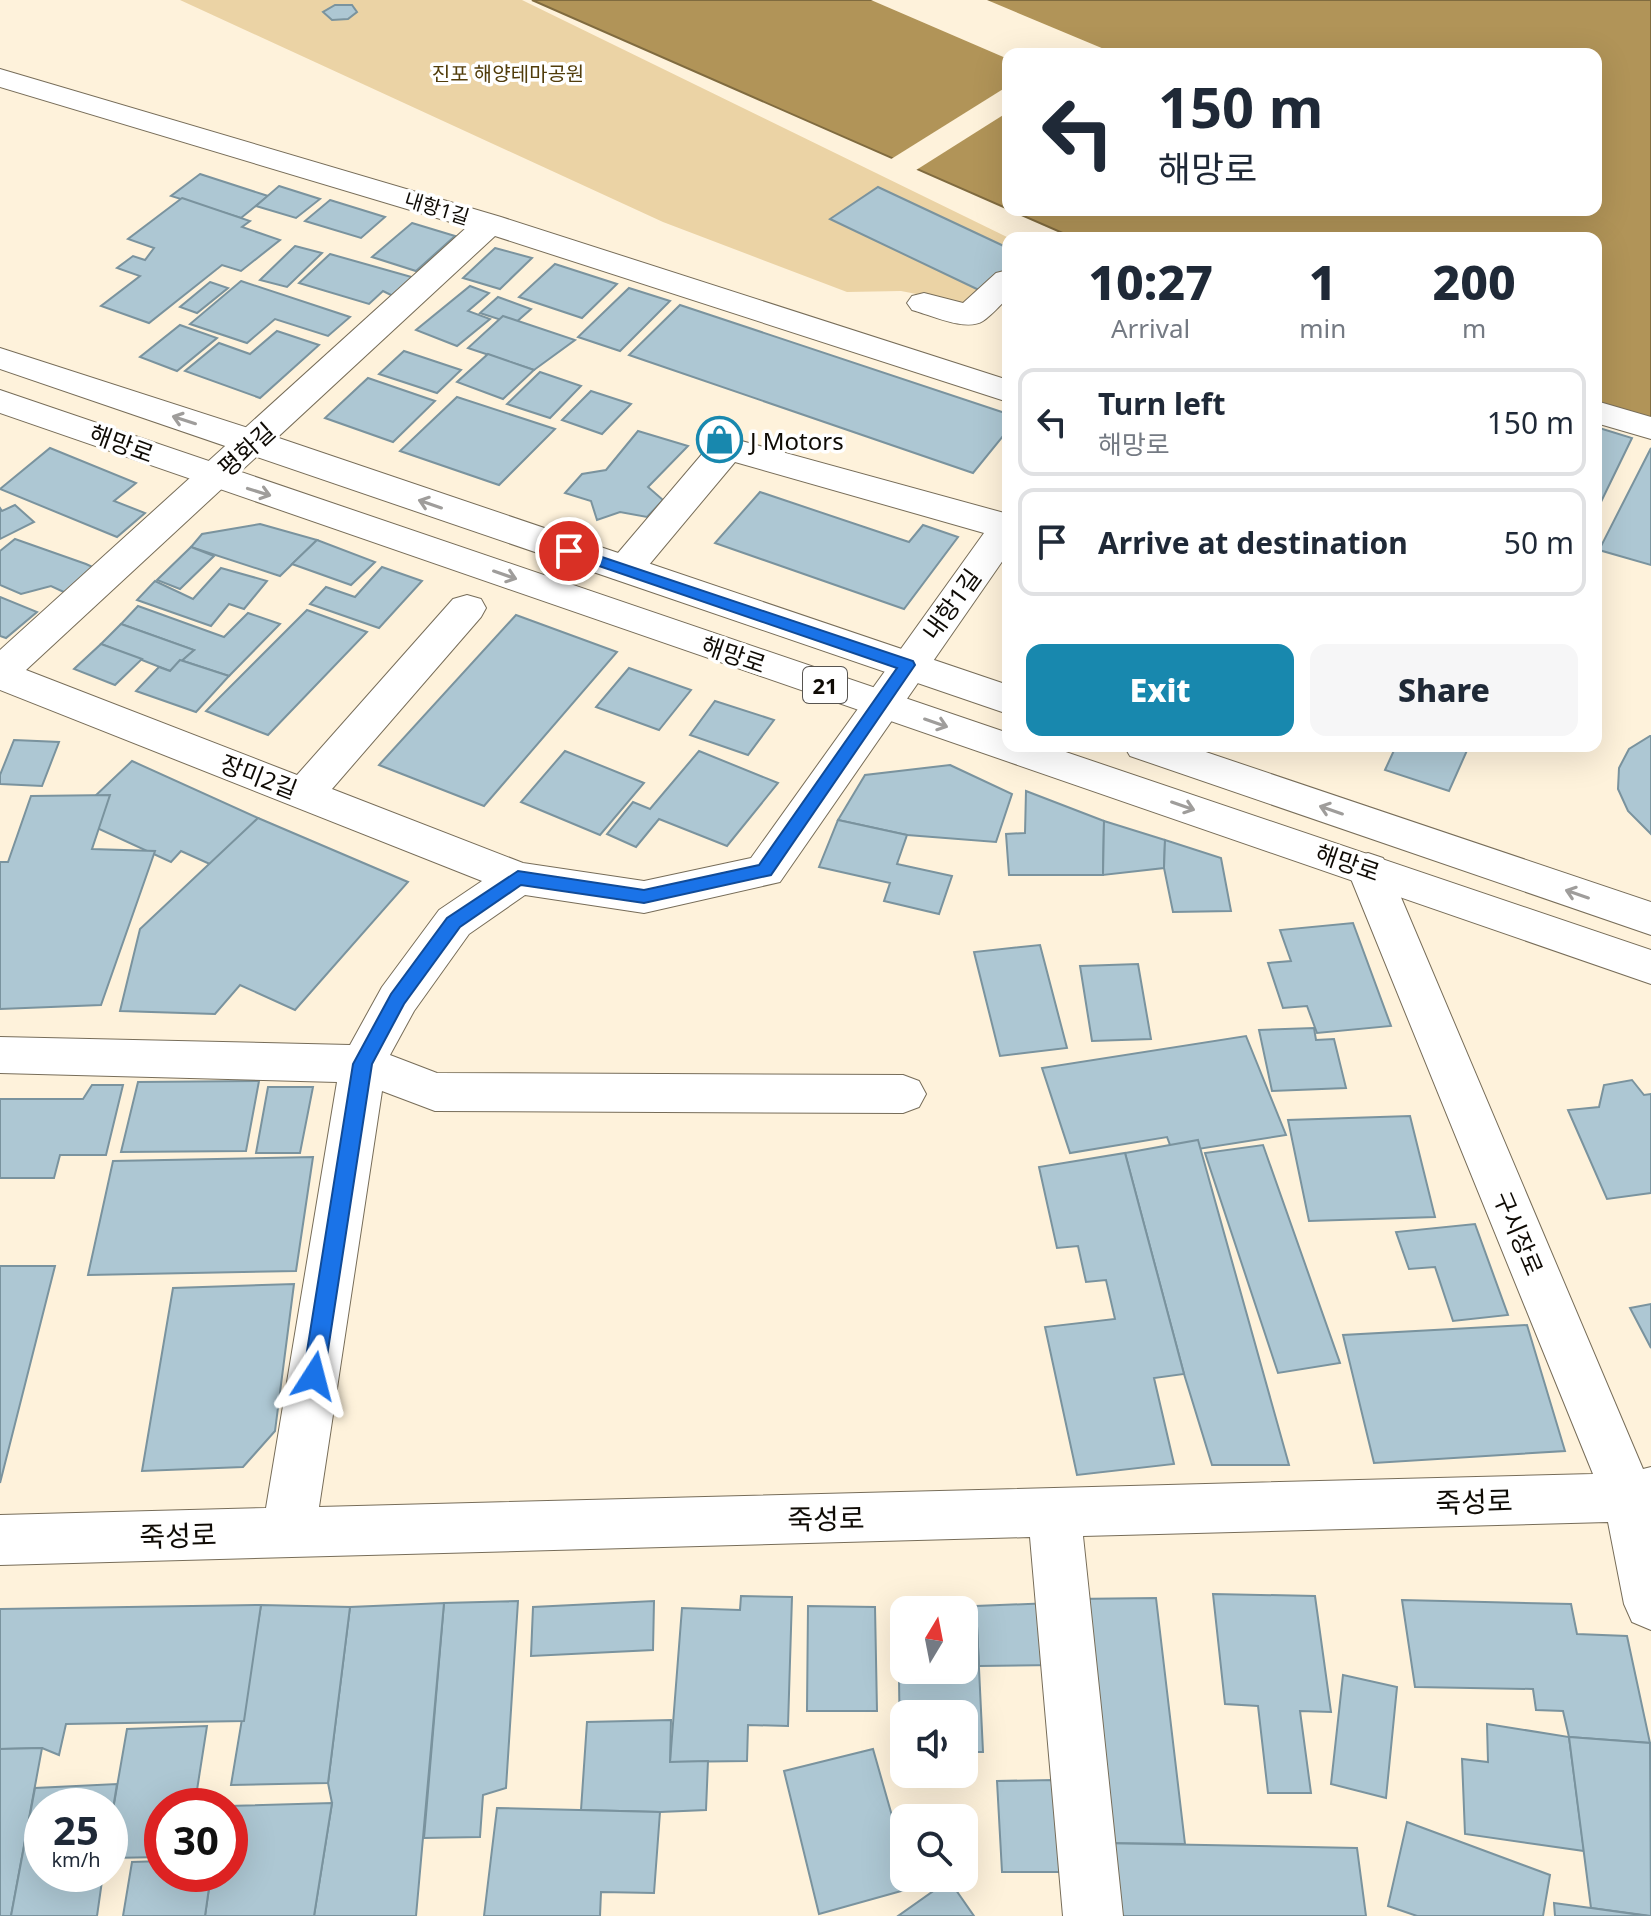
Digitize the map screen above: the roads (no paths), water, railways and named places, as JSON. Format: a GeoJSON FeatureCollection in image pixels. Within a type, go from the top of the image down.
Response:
{"type":"FeatureCollection","features":[{"type":"Feature","properties":{"kind":"street","name":"내항1길"},"geometry":{"type":"LineString","coordinates":[[0,78],[490,224],[1002,389]]}},
{"type":"Feature","properties":{"kind":"street","name":"평화길"},"geometry":{"type":"LineString","coordinates":[[0,674],[490,224]]}},
{"type":"Feature","properties":{"kind":"street"},"geometry":{"type":"LineString","coordinates":[[876,347],[912,297],[970,315],[1002,286]]}},
{"type":"Feature","properties":{"kind":"street","name":"해망로"},"geometry":{"type":"LineString","coordinates":[[0,358],[1002,698]]}},
{"type":"Feature","properties":{"kind":"street","name":"해망로"},"geometry":{"type":"LineString","coordinates":[[0,401],[1002,745]]}},
{"type":"Feature","properties":{"kind":"street"},"geometry":{"type":"LineString","coordinates":[[1602,414],[1651,428]]}},
{"type":"Feature","properties":{"kind":"street"},"geometry":{"type":"LineString","coordinates":[[625,569],[727,448],[1002,524]]}},
{"type":"Feature","properties":{"kind":"street","name":"내항1길"},"geometry":{"type":"LineString","coordinates":[[518,878],[644,897],[765,871],[907,665],[1002,534]]}},
{"type":"Feature","properties":{"kind":"street"},"geometry":{"type":"LineString","coordinates":[[304,794],[467,608]]}},
{"type":"Feature","properties":{"kind":"street","name":"장미2길"},"geometry":{"type":"LineString","coordinates":[[0,674],[518,878]]}},
{"type":"Feature","properties":{"kind":"street","name":"해망로"},"geometry":{"type":"LineString","coordinates":[[1022,752],[1651,967]]}},
{"type":"Feature","properties":{"kind":"street","name":"해망로"},"geometry":{"type":"LineString","coordinates":[[1162,752],[1651,919]]}},
{"type":"Feature","properties":{"kind":"street","name":"구시장로"},"geometry":{"type":"LineString","coordinates":[[1368,869],[1640,1494],[1651,1604]]}},
{"type":"Feature","properties":{"kind":"street"},"geometry":{"type":"LineString","coordinates":[[289,1532],[363,1064],[398,999],[454,922],[518,878]]}},
{"type":"Feature","properties":{"kind":"street"},"geometry":{"type":"LineString","coordinates":[[0,1055],[363,1064],[435,1092],[903,1094]]}},
{"type":"Feature","properties":{"kind":"street","name":"죽성로"},"geometry":{"type":"LineString","coordinates":[[0,1540],[1640,1494]]}},
{"type":"Feature","properties":{"kind":"street"},"geometry":{"type":"LineString","coordinates":[[1054,1512],[1093,1916]]}},
{"type":"Feature","properties":{"kind":"place","name":"J Motors"},"geometry":{"type":"Point","coordinates":[719,440]}},
{"type":"Feature","properties":{"kind":"park label","name":"진포 해양테마공원"},"geometry":{"type":"Point","coordinates":[508,73]}}]}
